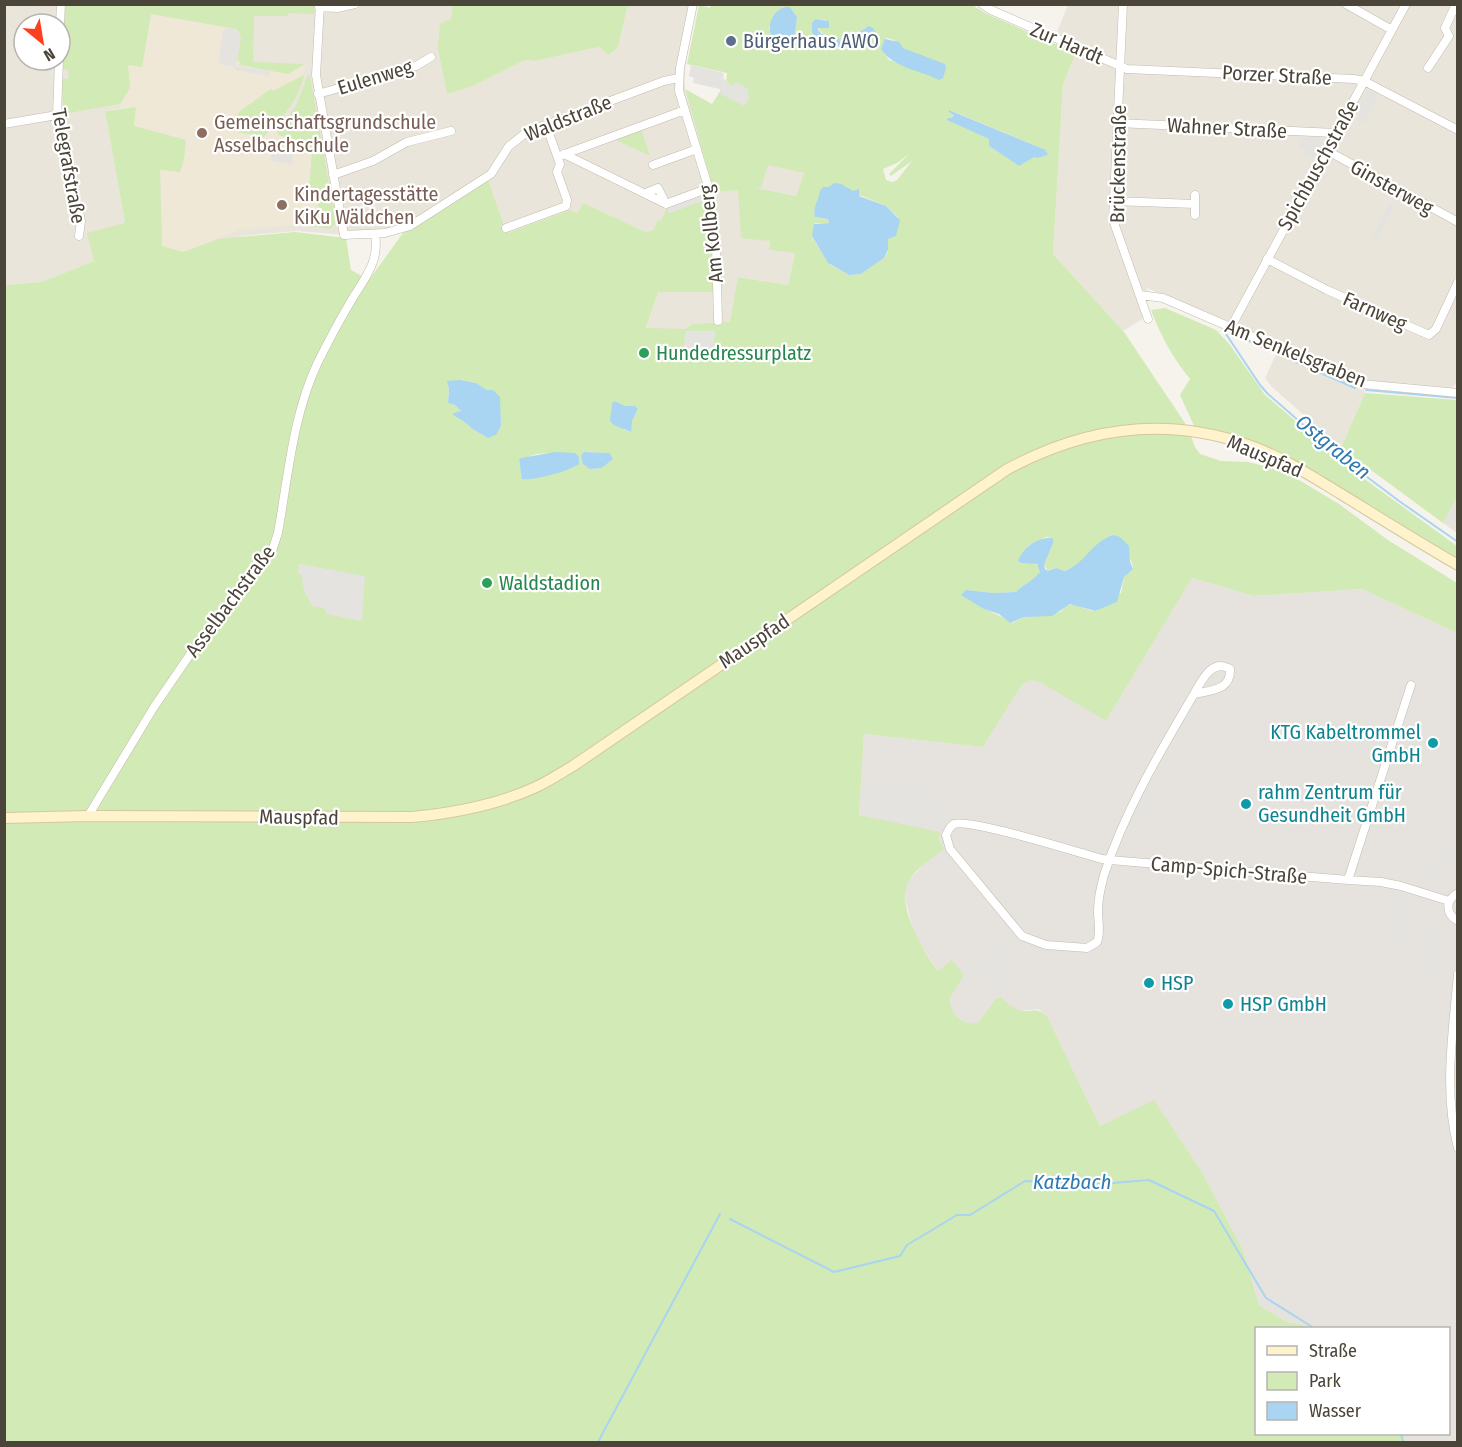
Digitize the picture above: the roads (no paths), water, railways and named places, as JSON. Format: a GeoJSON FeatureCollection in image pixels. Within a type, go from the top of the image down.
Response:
{"type":"FeatureCollection","features":[{"type":"Feature","properties":{"kind":"street"},"geometry":{"type":"LineString","coordinates":[[355,4],[338,8],[320,6],[315,67],[333,175],[374,161],[407,142],[451,131]]}},
{"type":"Feature","properties":{"kind":"street"},"geometry":{"type":"LineString","coordinates":[[679,78],[693,4]]}},
{"type":"Feature","properties":{"kind":"street","name":"Zur Hardt"},"geometry":{"type":"LineString","coordinates":[[982,4],[1120,66]]}},
{"type":"Feature","properties":{"kind":"street","name":"Brückenstraße"},"geometry":{"type":"LineString","coordinates":[[1123,4],[1114,201],[1115,227],[1148,319]]}},
{"type":"Feature","properties":{"kind":"street"},"geometry":{"type":"LineString","coordinates":[[1346,4],[1392,30]]}},
{"type":"Feature","properties":{"kind":"street","name":"Spichbuschstraße"},"geometry":{"type":"LineString","coordinates":[[1231,327],[1406,4]]}},
{"type":"Feature","properties":{"kind":"street"},"geometry":{"type":"LineString","coordinates":[[1428,68],[1449,36],[1444,28],[1456,4]]}},
{"type":"Feature","properties":{"kind":"street","name":"Eulenweg"},"geometry":{"type":"LineString","coordinates":[[318,94],[416,66],[430,57]]}},
{"type":"Feature","properties":{"kind":"street","name":"Porzer Straße"},"geometry":{"type":"LineString","coordinates":[[1120,66],[1127,69],[1364,81],[1458,130]]}},
{"type":"Feature","properties":{"kind":"street","name":"Telegrafstraße"},"geometry":{"type":"LineString","coordinates":[[58,72],[57,116],[81,221],[80,236]]}},
{"type":"Feature","properties":{"kind":"street","name":"Am Kollberg"},"geometry":{"type":"LineString","coordinates":[[679,78],[679,91],[709,188],[716,245],[718,321]]}},
{"type":"Feature","properties":{"kind":"street","name":"Waldstraße"},"geometry":{"type":"LineString","coordinates":[[333,175],[345,235],[393,231],[410,226],[491,174],[516,139],[546,125],[664,81],[679,78]]}},
{"type":"Feature","properties":{"kind":"street"},"geometry":{"type":"LineString","coordinates":[[561,155],[685,111]]}},
{"type":"Feature","properties":{"kind":"street"},"geometry":{"type":"LineString","coordinates":[[4,124],[57,116]]}},
{"type":"Feature","properties":{"kind":"street","name":"Wahner Straße"},"geometry":{"type":"LineString","coordinates":[[1117,123],[1336,133]]}},
{"type":"Feature","properties":{"kind":"street"},"geometry":{"type":"LineString","coordinates":[[506,228],[566,206],[567,200],[557,172],[561,155],[546,125]]}},
{"type":"Feature","properties":{"kind":"street"},"geometry":{"type":"LineString","coordinates":[[654,165],[697,149]]}},
{"type":"Feature","properties":{"kind":"street","name":"Ginsterweg"},"geometry":{"type":"LineString","coordinates":[[1326,150],[1458,222]]}},
{"type":"Feature","properties":{"kind":"street"},"geometry":{"type":"LineString","coordinates":[[561,155],[646,193],[658,188],[666,204],[709,188]]}},
{"type":"Feature","properties":{"kind":"street"},"geometry":{"type":"LineString","coordinates":[[1195,214],[1196,195]]}},
{"type":"Feature","properties":{"kind":"street"},"geometry":{"type":"LineString","coordinates":[[1114,201],[1195,204]]}},
{"type":"Feature","properties":{"kind":"street","name":"Asselbachstraße"},"geometry":{"type":"LineString","coordinates":[[88,816],[154,707],[191,653],[273,548],[278,533],[299,420],[310,382],[322,353],[370,271],[376,251],[375,234]]}},
{"type":"Feature","properties":{"kind":"street","name":"Farnweg"},"geometry":{"type":"LineString","coordinates":[[1267,259],[1327,291],[1429,334],[1436,329],[1458,282]]}},
{"type":"Feature","properties":{"kind":"street","name":"Am Senkelsgraben"},"geometry":{"type":"LineString","coordinates":[[1140,295],[1163,298],[1362,384],[1458,393]]}},
{"type":"Feature","properties":{"kind":"street","name":"Mauspfad"},"geometry":{"type":"LineString","coordinates":[[4,818],[412,817],[455,812],[501,801],[537,787],[573,766],[978,488],[1025,460],[1067,442],[1110,432],[1156,428],[1193,431],[1250,445],[1287,462],[1458,565]]}},
{"type":"Feature","properties":{"kind":"street","name":"Camp-Spich-Straße"},"geometry":{"type":"LineString","coordinates":[[1194,694],[1220,689],[1227,684],[1230,669],[1224,665],[1218,665],[1204,676],[1155,760],[1134,802],[1110,860],[1099,897],[1099,932],[1096,942],[1087,948],[1046,945],[1030,940],[1014,928],[950,849],[946,835],[955,824],[970,824],[1110,860],[1381,882],[1449,901]]}},
{"type":"Feature","properties":{"kind":"street"},"geometry":{"type":"LineString","coordinates":[[1348,880],[1412,685]]}},
{"type":"Feature","properties":{"kind":"street"},"geometry":{"type":"LineString","coordinates":[[1458,893],[1449,901],[1449,913],[1458,921]]}},
{"type":"Feature","properties":{"kind":"street"},"geometry":{"type":"LineString","coordinates":[[1458,974],[1450,1059],[1451,1116],[1458,1148]]}},
{"type":"Feature","properties":{"kind":"water"},"geometry":{"type":"Polygon","coordinates":[[[785,7],[790,7],[797,17],[795,33],[787,43],[771,35],[770,31],[774,15],[785,7]]]}},
{"type":"Feature","properties":{"kind":"water"},"geometry":{"type":"Polygon","coordinates":[[[815,19],[829,21],[829,28],[818,28],[818,30],[822,34],[839,39],[841,43],[869,26],[876,33],[867,43],[858,48],[821,44],[812,31],[812,23],[815,19]]]}},
{"type":"Feature","properties":{"kind":"water"},"geometry":{"type":"Polygon","coordinates":[[[885,39],[899,42],[903,48],[945,64],[943,78],[939,80],[892,60],[881,49],[885,39]]]}},
{"type":"Feature","properties":{"kind":"water"},"geometry":{"type":"Polygon","coordinates":[[[949,110],[1046,150],[1048,155],[1034,157],[1019,166],[989,146],[989,139],[947,120],[954,115],[949,110]]]}},
{"type":"Feature","properties":{"kind":"water"},"geometry":{"type":"Polygon","coordinates":[[[834,183],[853,191],[859,189],[859,196],[886,206],[900,220],[896,236],[888,239],[888,250],[884,258],[861,274],[849,275],[828,263],[812,236],[814,224],[829,223],[828,219],[815,217],[814,211],[820,191],[823,187],[829,187],[834,183]]]}},
{"type":"Feature","properties":{"kind":"water"},"geometry":{"type":"Polygon","coordinates":[[[460,380],[493,390],[500,397],[501,426],[496,435],[488,438],[453,415],[461,411],[455,405],[448,403],[447,381],[460,380]]]}},
{"type":"Feature","properties":{"kind":"water"},"geometry":{"type":"Polygon","coordinates":[[[615,401],[625,406],[635,406],[638,409],[632,421],[631,432],[610,421],[612,403],[615,401]]]}},
{"type":"Feature","properties":{"kind":"water"},"geometry":{"type":"Polygon","coordinates":[[[555,452],[575,453],[579,457],[579,464],[551,475],[522,479],[519,460],[521,458],[555,452]]]}},
{"type":"Feature","properties":{"kind":"water"},"geometry":{"type":"Polygon","coordinates":[[[584,452],[610,453],[613,459],[602,468],[590,469],[583,464],[581,456],[584,452]]]}},
{"type":"Feature","properties":{"kind":"water"},"geometry":{"type":"Polygon","coordinates":[[[1113,535],[1120,537],[1129,546],[1133,569],[1124,577],[1117,602],[1095,611],[1070,604],[1052,616],[1024,617],[1010,623],[999,614],[984,609],[961,595],[966,590],[994,593],[1016,592],[1040,572],[1037,564],[1018,561],[1027,548],[1041,539],[1052,538],[1054,541],[1044,565],[1045,569],[1048,571],[1056,568],[1065,571],[1072,568],[1099,543],[1113,535]]]}},
{"type":"Feature","properties":{"kind":"waterway","name":"Ostgraben"},"geometry":{"type":"LineString","coordinates":[[1226,334],[1268,394],[1338,455],[1458,542]]}},
{"type":"Feature","properties":{"kind":"waterway"},"geometry":{"type":"LineString","coordinates":[[1240,337],[1305,366]]}},
{"type":"Feature","properties":{"kind":"waterway"},"geometry":{"type":"LineString","coordinates":[[1314,370],[1355,388]]}},
{"type":"Feature","properties":{"kind":"waterway"},"geometry":{"type":"LineString","coordinates":[[1366,390],[1458,398]]}},
{"type":"Feature","properties":{"kind":"waterway","name":"Katzbach"},"geometry":{"type":"LineString","coordinates":[[730,1219],[834,1272],[900,1256],[907,1245],[957,1215],[970,1215],[1025,1181],[1100,1184],[1149,1180],[1214,1211],[1266,1298],[1312,1327]]}},
{"type":"Feature","properties":{"kind":"waterway","name":"Katzbach"},"geometry":{"type":"LineString","coordinates":[[598,1442],[720,1214]]}},
{"type":"Feature","properties":{"kind":"waterway","name":"Katzbach"},"geometry":{"type":"LineString","coordinates":[[1401,1435],[1403,1442]]}},
{"type":"Feature","properties":{"kind":"place","name":"Bürgerhaus AWO"},"geometry":{"type":"Point","coordinates":[731,41]}},
{"type":"Feature","properties":{"kind":"place","name":"Gemeinschaftsgrundschule Asselbachschule"},"geometry":{"type":"Point","coordinates":[202,133]}},
{"type":"Feature","properties":{"kind":"place","name":"Kindertagesstätte KiKu Wäldchen"},"geometry":{"type":"Point","coordinates":[282,205]}},
{"type":"Feature","properties":{"kind":"place","name":"Hundedressurplatz"},"geometry":{"type":"Point","coordinates":[644,353]}},
{"type":"Feature","properties":{"kind":"place","name":"Waldstadion"},"geometry":{"type":"Point","coordinates":[487,583]}},
{"type":"Feature","properties":{"kind":"place","name":"KTG Kabeltrommel GmbH"},"geometry":{"type":"Point","coordinates":[1433,743]}},
{"type":"Feature","properties":{"kind":"place","name":"rahm Zentrum für Gesundheit GmbH"},"geometry":{"type":"Point","coordinates":[1246,804]}},
{"type":"Feature","properties":{"kind":"place","name":"HSP"},"geometry":{"type":"Point","coordinates":[1149,983]}},
{"type":"Feature","properties":{"kind":"place","name":"HSP GmbH"},"geometry":{"type":"Point","coordinates":[1228,1004]}}]}
